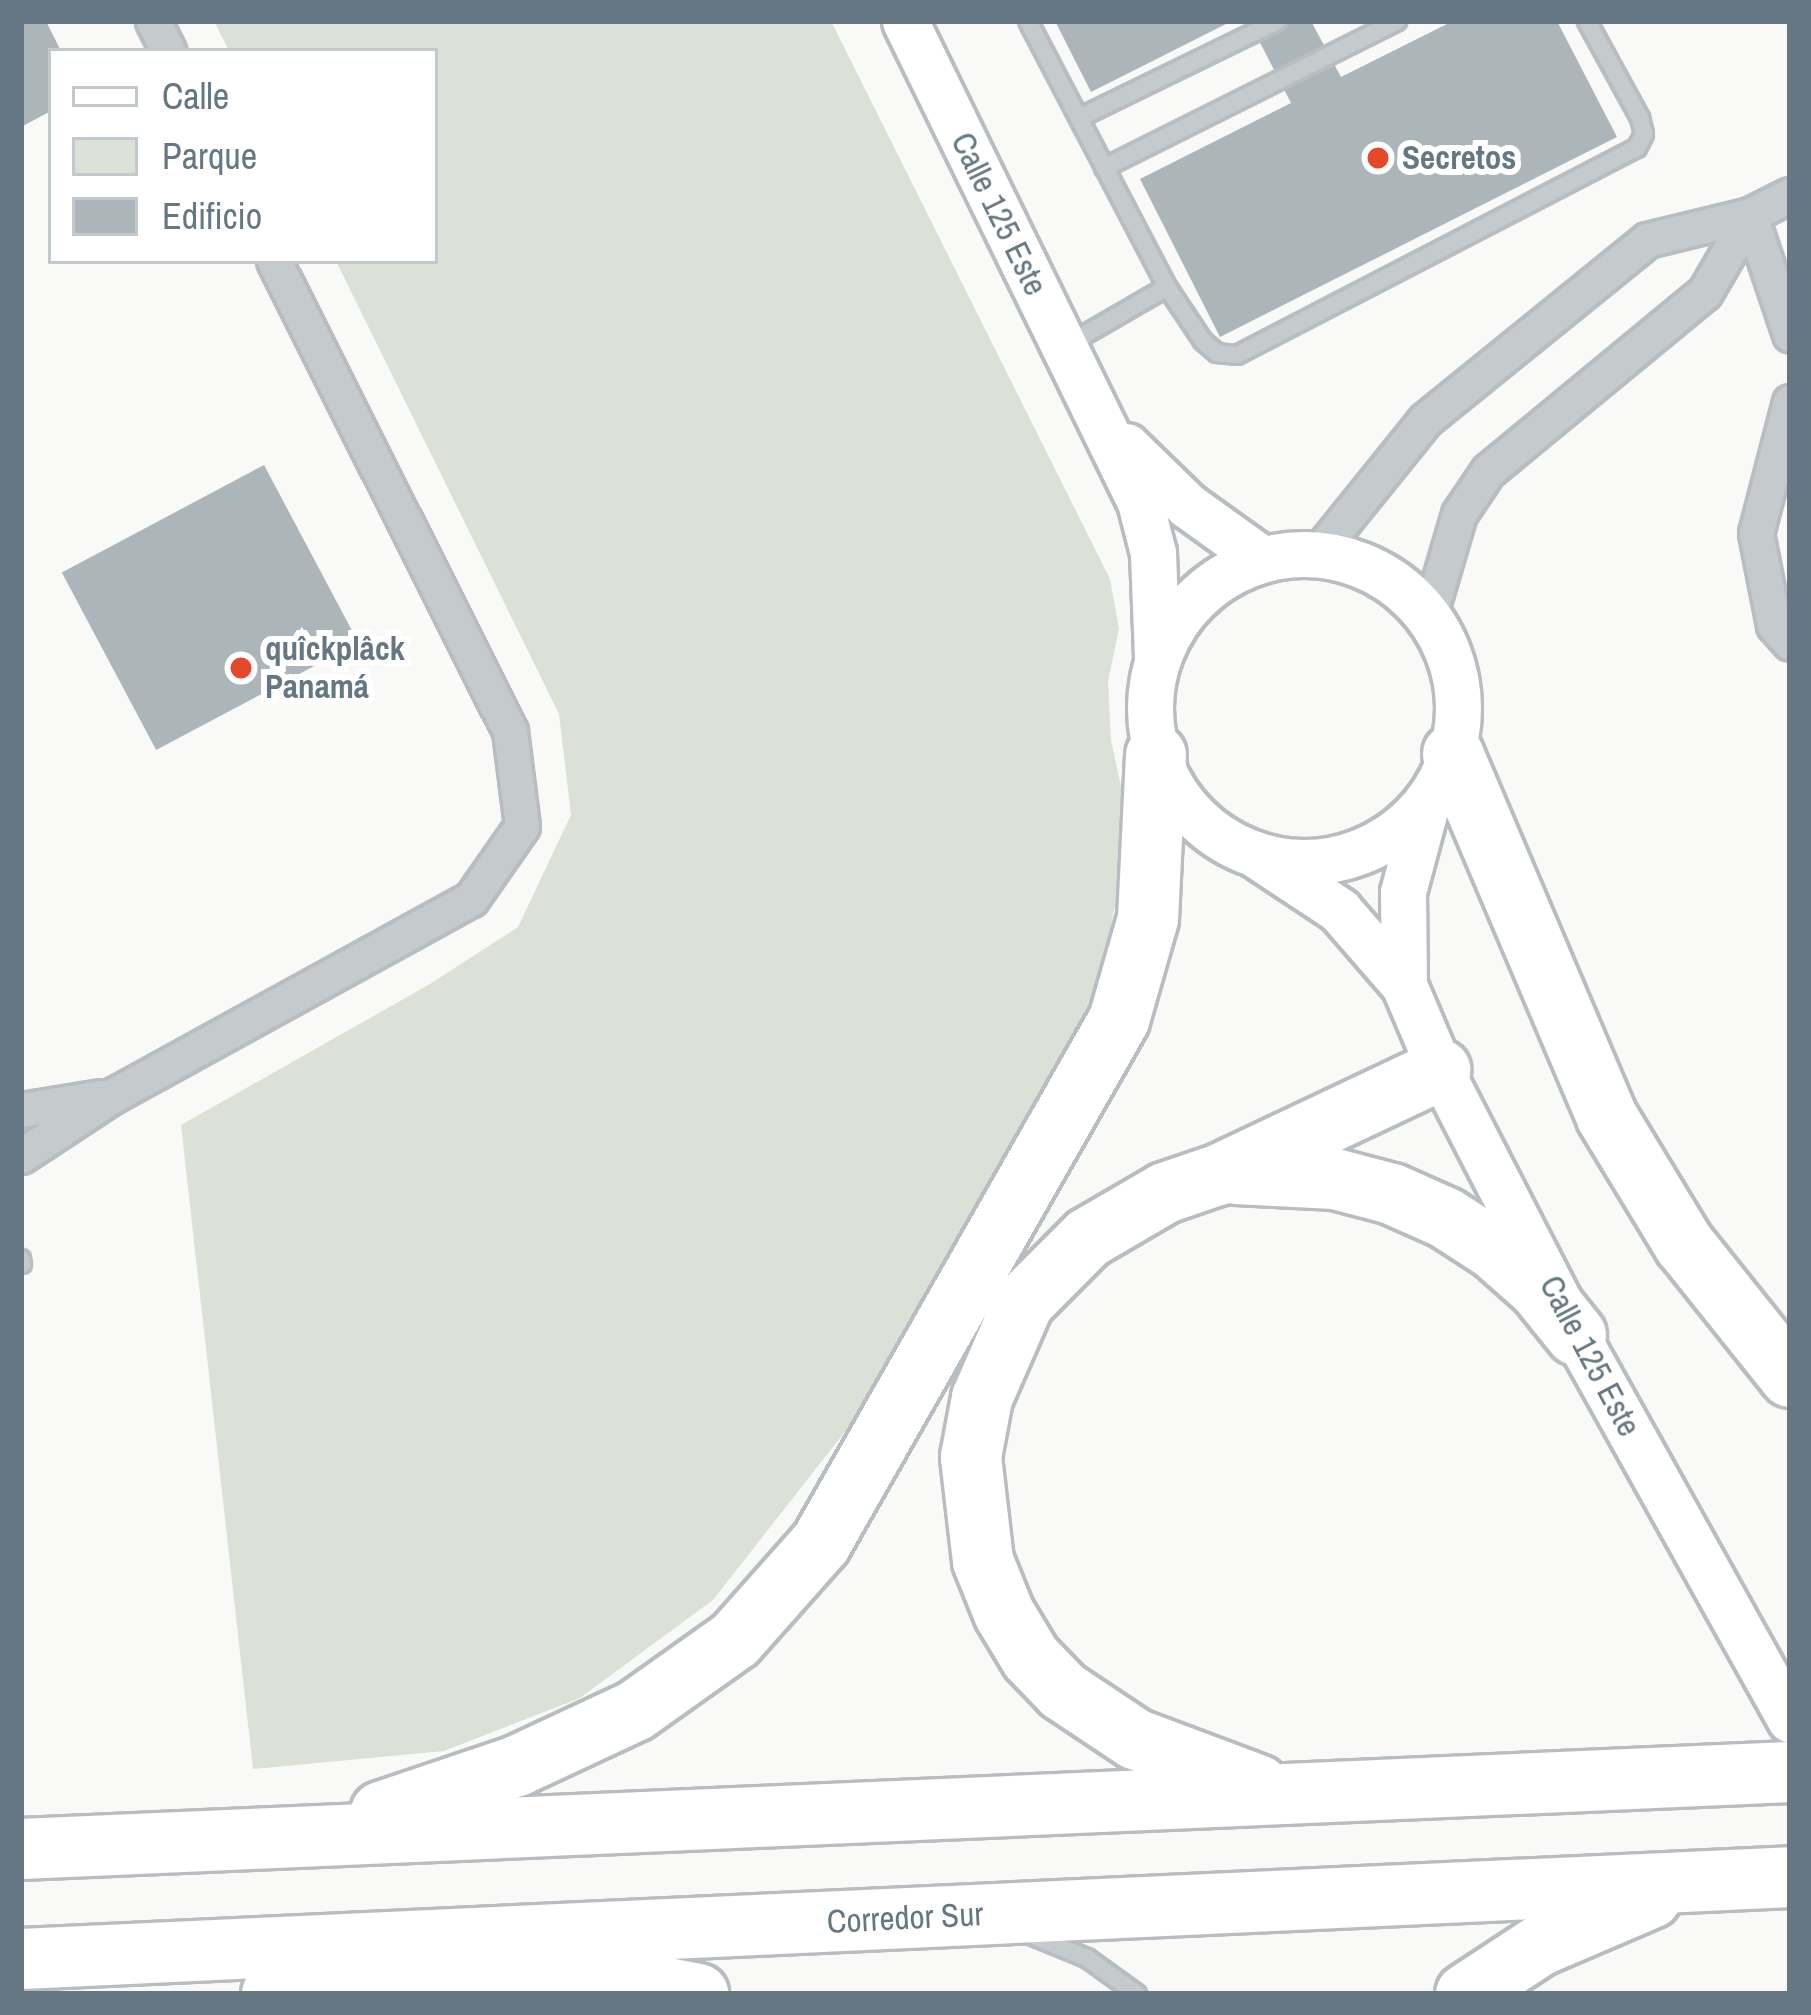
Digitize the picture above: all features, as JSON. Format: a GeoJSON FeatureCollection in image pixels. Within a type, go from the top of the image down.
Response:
{"type":"FeatureCollection","features":[{"type":"Feature","properties":{"kind":"highway"},"geometry":{"type":"LineString","coordinates":[[290,1837],[480,1780],[635,1711],[735,1640],[821,1543],[1119,1020],[1148,919],[1156,755]]}},
{"type":"Feature","properties":{"kind":"highway"},"geometry":{"type":"LineString","coordinates":[[1440,778],[1607,1117],[1684,1244],[1790,1377]]}},
{"type":"Feature","properties":{"kind":"highway"},"geometry":{"type":"LineString","coordinates":[[1281,1794],[1135,1739],[1063,1691],[1031,1658],[1004,1613],[983,1561],[971,1457],[982,1398],[1024,1302],[1088,1238],[1165,1193],[1218,1175],[1440,1070]]}},
{"type":"Feature","properties":{"kind":"highway"},"geometry":{"type":"LineString","coordinates":[[1218,1175],[1277,1172],[1335,1178],[1392,1194],[1446,1218],[1495,1250],[1539,1289],[1576,1335]]}},
{"type":"Feature","properties":{"kind":"highway"},"geometry":{"type":"LineString","coordinates":[[21,1849],[1790,1772]]}},
{"type":"Feature","properties":{"kind":"highway","name":"Corredor Sur"},"geometry":{"type":"LineString","coordinates":[[21,1959],[1790,1877]]}},
{"type":"Feature","properties":{"kind":"highway"},"geometry":{"type":"LineString","coordinates":[[1466,1994],[1580,1926],[1700,1881]]}},
{"type":"Feature","properties":{"kind":"highway"},"geometry":{"type":"LineString","coordinates":[[272,1994],[662,1987],[698,1994]]}},
{"type":"Feature","properties":{"kind":"main road","name":"Calle 125 Este"},"geometry":{"type":"LineString","coordinates":[[914,28],[1141,502],[1153,554],[1157,659]]}},
{"type":"Feature","properties":{"kind":"main road","name":"Calle 125 Este"},"geometry":{"type":"LineString","coordinates":[[1093,407],[1171,490],[1262,559]]}},
{"type":"Feature","properties":{"kind":"main road"},"geometry":{"type":"LineString","coordinates":[[1317,554],[1360,564],[1398,586],[1429,616],[1447,648],[1457,682],[1440,778],[1393,835],[1350,856],[1303,863],[1256,855],[1212,833],[1178,798],[1156,755],[1149,723],[1157,659],[1173,625],[1197,596],[1228,574],[1262,559],[1317,554]]}},
{"type":"Feature","properties":{"kind":"main road","name":"Calle 125 Este"},"geometry":{"type":"LineString","coordinates":[[1404,986],[1403,892],[1440,778]]}},
{"type":"Feature","properties":{"kind":"main road","name":"Calle 125 Este"},"geometry":{"type":"LineString","coordinates":[[1256,855],[1339,910],[1404,986],[1440,1070],[1576,1335],[1790,1720]]}},
{"type":"Feature","properties":{"kind":"street"},"geometry":{"type":"LineString","coordinates":[[153,21],[166,48]]}},
{"type":"Feature","properties":{"kind":"street"},"geometry":{"type":"LineString","coordinates":[[1317,554],[1425,421],[1647,240],[1750,215],[1790,195]]}},
{"type":"Feature","properties":{"kind":"street"},"geometry":{"type":"LineString","coordinates":[[1750,215],[1790,334]]}},
{"type":"Feature","properties":{"kind":"street"},"geometry":{"type":"LineString","coordinates":[[1429,616],[1459,514],[1488,471],[1706,292],[1750,215]]}},
{"type":"Feature","properties":{"kind":"street"},"geometry":{"type":"LineString","coordinates":[[21,1156],[114,1095],[471,899],[522,826],[510,731],[276,264]]}},
{"type":"Feature","properties":{"kind":"street"},"geometry":{"type":"LineString","coordinates":[[1790,402],[1756,532],[1774,626],[1790,643]]}},
{"type":"Feature","properties":{"kind":"street"},"geometry":{"type":"LineString","coordinates":[[21,1110],[114,1095]]}},
{"type":"Feature","properties":{"kind":"lane"},"geometry":{"type":"LineString","coordinates":[[1028,21],[1167,287],[1203,341],[1217,353],[1237,356],[1637,148],[1645,134],[1640,118],[1587,21]]}},
{"type":"Feature","properties":{"kind":"lane"},"geometry":{"type":"LineString","coordinates":[[1079,118],[1277,21]]}},
{"type":"Feature","properties":{"kind":"lane"},"geometry":{"type":"LineString","coordinates":[[1105,168],[1397,21]]}},
{"type":"Feature","properties":{"kind":"lane"},"geometry":{"type":"LineString","coordinates":[[1064,346],[1167,287]]}},
{"type":"Feature","properties":{"kind":"lane"},"geometry":{"type":"LineString","coordinates":[[980,1915],[1087,1958],[1137,1994]]}},
{"type":"Feature","properties":{"kind":"green space"},"geometry":{"type":"Polygon","coordinates":[[[214,21],[831,21],[1110,579],[1119,629],[1108,681],[1111,740],[1124,801],[1122,869],[1102,972],[1067,1057],[847,1429],[713,1600],[580,1698],[444,1751],[253,1769],[181,1125],[430,984],[518,927],[571,815],[559,714],[337,264],[438,264],[438,48],[228,48],[214,21]]]}},
{"type":"Feature","properties":{"kind":"building"},"geometry":{"type":"Polygon","coordinates":[[[21,21],[46,21],[60,48],[48,48],[48,113],[21,127],[21,21]]]}},
{"type":"Feature","properties":{"kind":"building"},"geometry":{"type":"Polygon","coordinates":[[[1055,21],[1232,21],[1091,92],[1055,21]]]}},
{"type":"Feature","properties":{"kind":"building","name":"Secretos"},"geometry":{"type":"Polygon","coordinates":[[[1249,21],[1311,21],[1341,77],[1453,21],[1557,21],[1617,137],[1220,337],[1140,179],[1291,103],[1249,21]]]}},
{"type":"Feature","properties":{"kind":"building"},"geometry":{"type":"Polygon","coordinates":[[[264,465],[358,642],[156,750],[62,573],[264,465]]]}},
{"type":"Feature","properties":{"kind":"place","name":"Secretos"},"geometry":{"type":"Point","coordinates":[1378,158]}},
{"type":"Feature","properties":{"kind":"place","name":"quîckplâck Panamá"},"geometry":{"type":"Point","coordinates":[241,668]}}]}
